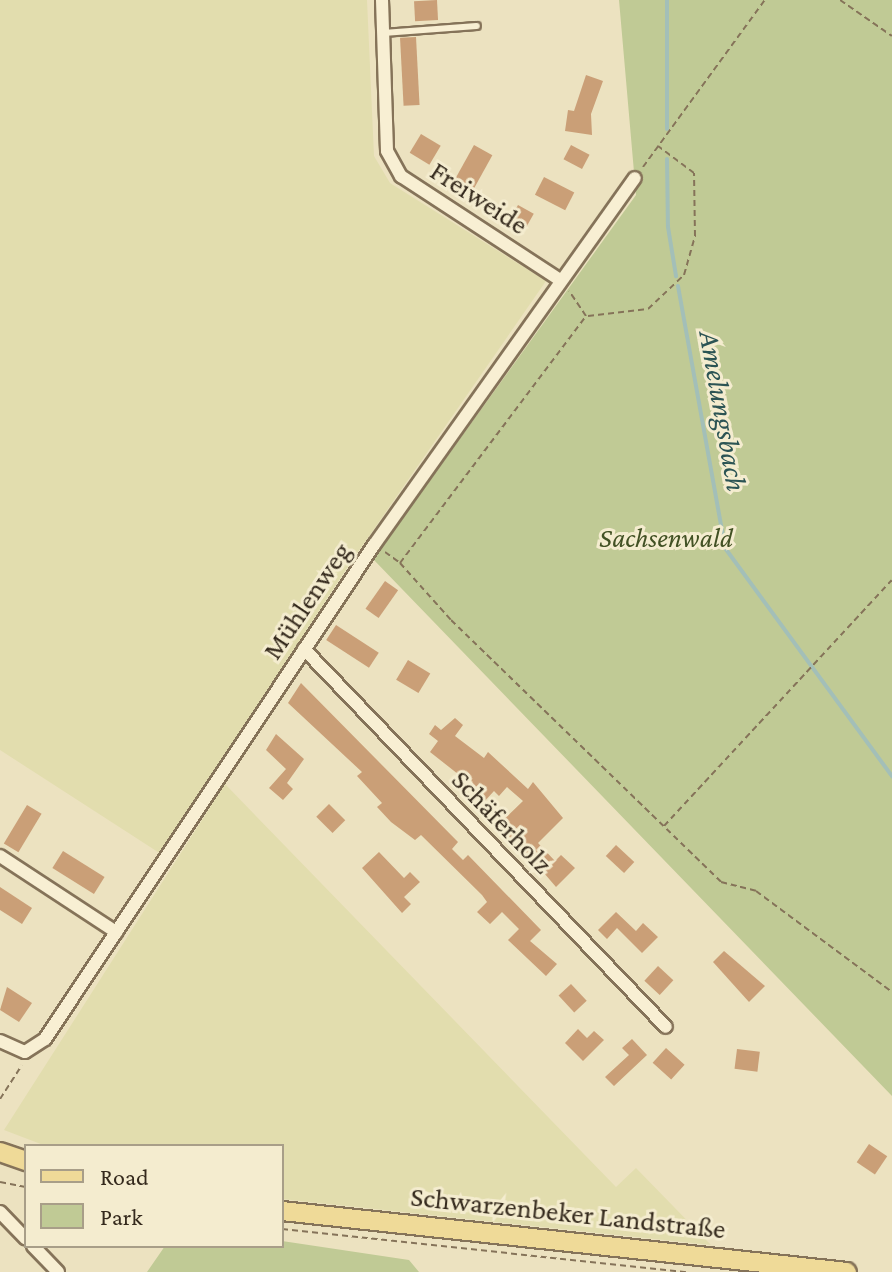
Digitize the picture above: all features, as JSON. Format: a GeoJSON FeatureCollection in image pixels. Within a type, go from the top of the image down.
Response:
{"type":"FeatureCollection","features":[{"type":"Feature","properties":{"kind":"main road"},"geometry":{"type":"LineString","coordinates":[[0,1152],[24,1160]]}},
{"type":"Feature","properties":{"kind":"main road","name":"Schwarzenbeker Landstraße"},"geometry":{"type":"LineString","coordinates":[[284,1211],[774,1268],[847,1272]]}},
{"type":"Feature","properties":{"kind":"street","name":"Freiweide"},"geometry":{"type":"LineString","coordinates":[[382,0],[387,151],[401,176],[560,280]]}},
{"type":"Feature","properties":{"kind":"street","name":"Mühlenweg"},"geometry":{"type":"LineString","coordinates":[[25,1052],[45,1039],[374,545],[635,178]]}},
{"type":"Feature","properties":{"kind":"street","name":"Schäferholz"},"geometry":{"type":"LineString","coordinates":[[304,649],[666,1027]]}},
{"type":"Feature","properties":{"kind":"street"},"geometry":{"type":"LineString","coordinates":[[0,856],[116,932]]}},
{"type":"Feature","properties":{"kind":"street"},"geometry":{"type":"LineString","coordinates":[[0,1041],[25,1052]]}},
{"type":"Feature","properties":{"kind":"street"},"geometry":{"type":"LineString","coordinates":[[0,1212],[24,1237]]}},
{"type":"Feature","properties":{"kind":"street"},"geometry":{"type":"LineString","coordinates":[[35,1248],[58,1272]]}},
{"type":"Feature","properties":{"kind":"lane"},"geometry":{"type":"LineString","coordinates":[[383,33],[477,26]]}},
{"type":"Feature","properties":{"kind":"path"},"geometry":{"type":"LineString","coordinates":[[635,178],[765,0]]}},
{"type":"Feature","properties":{"kind":"path"},"geometry":{"type":"LineString","coordinates":[[840,0],[892,36]]}},
{"type":"Feature","properties":{"kind":"path"},"geometry":{"type":"LineString","coordinates":[[400,563],[586,316],[648,309],[684,275],[695,236],[694,173],[658,146]]}},
{"type":"Feature","properties":{"kind":"path"},"geometry":{"type":"LineString","coordinates":[[560,280],[586,316]]}},
{"type":"Feature","properties":{"kind":"path"},"geometry":{"type":"LineString","coordinates":[[374,545],[400,563],[451,620],[721,882],[756,891],[892,992]]}},
{"type":"Feature","properties":{"kind":"path"},"geometry":{"type":"LineString","coordinates":[[663,826],[892,580]]}},
{"type":"Feature","properties":{"kind":"path"},"geometry":{"type":"LineString","coordinates":[[0,1099],[25,1052]]}},
{"type":"Feature","properties":{"kind":"path"},"geometry":{"type":"LineString","coordinates":[[0,1182],[24,1187]]}},
{"type":"Feature","properties":{"kind":"path"},"geometry":{"type":"LineString","coordinates":[[284,1229],[687,1272]]}},
{"type":"Feature","properties":{"kind":"shaded area"},"geometry":{"type":"Polygon","coordinates":[[[0,0],[367,0],[374,156],[390,183],[546,281],[349,565],[161,854],[0,750],[0,0]]]}},
{"type":"Feature","properties":{"kind":"shaded area"},"geometry":{"type":"Polygon","coordinates":[[[225,784],[616,1187],[636,1168],[711,1245],[284,1199],[284,1144],[41,1144],[4,1130],[225,784]]]}},
{"type":"Feature","properties":{"kind":"green space","name":"Sachsenwald"},"geometry":{"type":"Polygon","coordinates":[[[619,0],[892,0],[892,1096],[373,559],[636,195],[619,0]]]}},
{"type":"Feature","properties":{"kind":"green space"},"geometry":{"type":"Polygon","coordinates":[[[284,1241],[409,1260],[419,1272],[147,1272],[164,1248],[284,1248],[284,1241]]]}},
{"type":"Feature","properties":{"kind":"building"},"geometry":{"type":"Polygon","coordinates":[[[437,0],[438,20],[415,21],[414,1],[437,0]]]}},
{"type":"Feature","properties":{"kind":"building"},"geometry":{"type":"Polygon","coordinates":[[[416,37],[420,105],[404,106],[400,38],[416,37]]]}},
{"type":"Feature","properties":{"kind":"building"},"geometry":{"type":"Polygon","coordinates":[[[586,75],[603,81],[591,114],[592,135],[565,131],[568,110],[574,111],[586,75]]]}},
{"type":"Feature","properties":{"kind":"building"},"geometry":{"type":"Polygon","coordinates":[[[421,134],[441,146],[429,165],[410,153],[421,134]]]}},
{"type":"Feature","properties":{"kind":"building"},"geometry":{"type":"Polygon","coordinates":[[[474,145],[492,155],[473,190],[455,180],[474,145]]]}},
{"type":"Feature","properties":{"kind":"building"},"geometry":{"type":"Polygon","coordinates":[[[571,145],[590,155],[582,169],[563,159],[571,145]]]}},
{"type":"Feature","properties":{"kind":"building"},"geometry":{"type":"Polygon","coordinates":[[[544,177],[574,192],[565,210],[535,195],[544,177]]]}},
{"type":"Feature","properties":{"kind":"building"},"geometry":{"type":"Polygon","coordinates":[[[518,205],[534,214],[526,229],[510,220],[518,205]]]}},
{"type":"Feature","properties":{"kind":"building"},"geometry":{"type":"Polygon","coordinates":[[[385,581],[398,590],[379,618],[365,609],[385,581]]]}},
{"type":"Feature","properties":{"kind":"building"},"geometry":{"type":"Polygon","coordinates":[[[336,625],[379,653],[369,668],[326,640],[336,625]]]}},
{"type":"Feature","properties":{"kind":"building"},"geometry":{"type":"Polygon","coordinates":[[[408,660],[430,673],[418,693],[396,680],[408,660]]]}},
{"type":"Feature","properties":{"kind":"building"},"geometry":{"type":"Polygon","coordinates":[[[301,683],[458,842],[452,849],[463,860],[468,855],[541,930],[530,941],[557,964],[546,976],[508,940],[519,929],[502,912],[490,924],[477,912],[487,902],[482,895],[421,835],[415,840],[391,822],[377,807],[382,803],[357,776],[362,772],[288,703],[301,683]]]}},
{"type":"Feature","properties":{"kind":"building"},"geometry":{"type":"Polygon","coordinates":[[[455,718],[463,725],[455,736],[484,758],[488,752],[528,789],[533,782],[563,818],[538,843],[555,861],[561,855],[575,868],[556,887],[514,838],[511,841],[497,826],[523,801],[507,787],[499,796],[494,791],[482,804],[472,795],[477,789],[430,752],[438,741],[429,734],[435,725],[441,730],[455,718]]]}},
{"type":"Feature","properties":{"kind":"building"},"geometry":{"type":"Polygon","coordinates":[[[276,734],[304,759],[287,783],[293,789],[283,800],[269,788],[286,769],[266,750],[276,734]]]}},
{"type":"Feature","properties":{"kind":"building"},"geometry":{"type":"Polygon","coordinates":[[[329,804],[345,820],[333,833],[316,817],[329,804]]]}},
{"type":"Feature","properties":{"kind":"building"},"geometry":{"type":"Polygon","coordinates":[[[27,805],[42,814],[18,852],[4,844],[27,805]]]}},
{"type":"Feature","properties":{"kind":"building"},"geometry":{"type":"Polygon","coordinates":[[[616,845],[634,862],[624,873],[606,856],[616,845]]]}},
{"type":"Feature","properties":{"kind":"building"},"geometry":{"type":"Polygon","coordinates":[[[63,851],[105,877],[94,894],[52,868],[63,851]]]}},
{"type":"Feature","properties":{"kind":"building"},"geometry":{"type":"Polygon","coordinates":[[[379,852],[404,878],[410,872],[420,882],[404,897],[411,904],[402,913],[362,868],[379,852]]]}},
{"type":"Feature","properties":{"kind":"building"},"geometry":{"type":"Polygon","coordinates":[[[0,887],[32,908],[22,924],[0,910],[0,887]]]}},
{"type":"Feature","properties":{"kind":"building"},"geometry":{"type":"Polygon","coordinates":[[[616,912],[636,931],[643,923],[658,937],[642,953],[617,928],[607,939],[598,930],[616,912]]]}},
{"type":"Feature","properties":{"kind":"building"},"geometry":{"type":"Polygon","coordinates":[[[724,951],[765,986],[749,1002],[713,962],[724,951]]]}},
{"type":"Feature","properties":{"kind":"building"},"geometry":{"type":"Polygon","coordinates":[[[658,966],[673,980],[660,995],[644,981],[658,966]]]}},
{"type":"Feature","properties":{"kind":"building"},"geometry":{"type":"Polygon","coordinates":[[[571,984],[587,1001],[574,1012],[559,996],[571,984]]]}},
{"type":"Feature","properties":{"kind":"building"},"geometry":{"type":"Polygon","coordinates":[[[7,987],[32,1003],[19,1022],[0,1010],[7,987]]]}},
{"type":"Feature","properties":{"kind":"building"},"geometry":{"type":"Polygon","coordinates":[[[578,1029],[587,1038],[594,1031],[604,1040],[583,1061],[565,1043],[578,1029]]]}},
{"type":"Feature","properties":{"kind":"building"},"geometry":{"type":"Polygon","coordinates":[[[632,1039],[647,1055],[614,1086],[605,1077],[629,1055],[622,1048],[632,1039]]]}},
{"type":"Feature","properties":{"kind":"building"},"geometry":{"type":"Polygon","coordinates":[[[666,1048],[685,1065],[671,1080],[653,1063],[666,1048]]]}},
{"type":"Feature","properties":{"kind":"building"},"geometry":{"type":"Polygon","coordinates":[[[737,1049],[760,1052],[757,1072],[735,1069],[737,1049]]]}},
{"type":"Feature","properties":{"kind":"building"},"geometry":{"type":"Polygon","coordinates":[[[869,1144],[887,1156],[875,1175],[857,1162],[869,1144]]]}},
{"type":"Feature","properties":{"kind":"waterway","name":"Amelungsbach"},"geometry":{"type":"LineString","coordinates":[[667,0],[667,129]]}},
{"type":"Feature","properties":{"kind":"waterway","name":"Amelungsbach"},"geometry":{"type":"LineString","coordinates":[[667,159],[668,227],[676,276]]}},
{"type":"Feature","properties":{"kind":"waterway","name":"Amelungsbach"},"geometry":{"type":"LineString","coordinates":[[678,286],[725,548],[892,776]]}}]}
